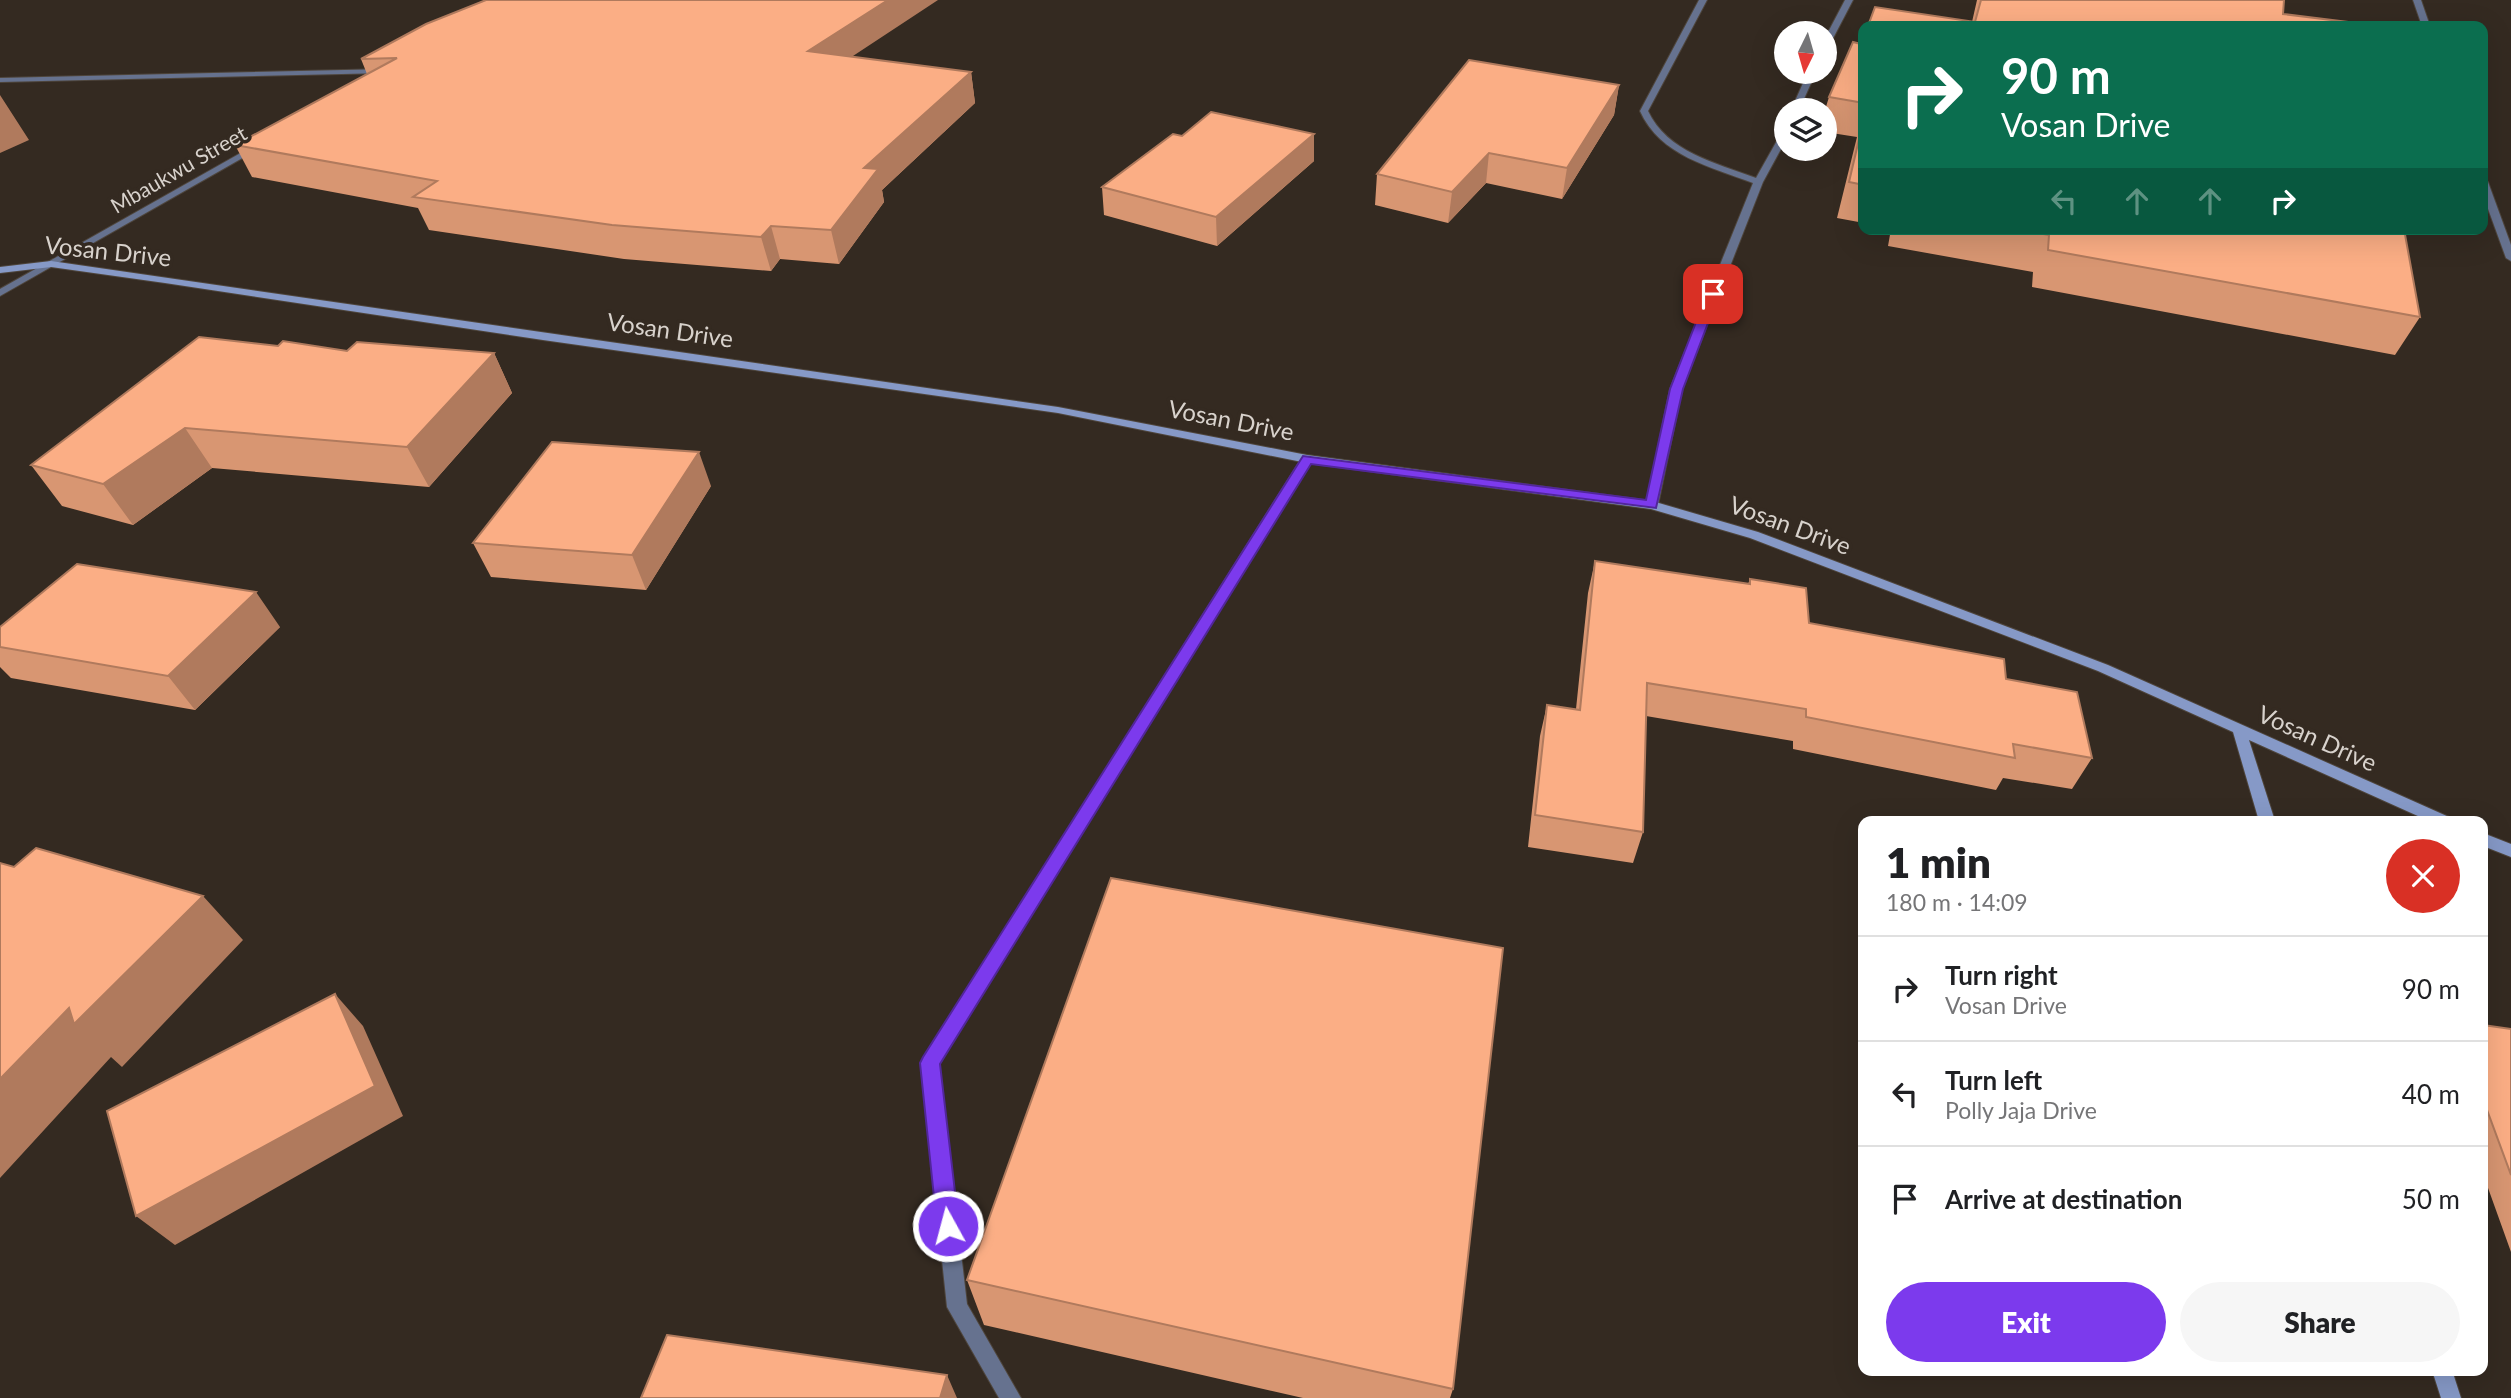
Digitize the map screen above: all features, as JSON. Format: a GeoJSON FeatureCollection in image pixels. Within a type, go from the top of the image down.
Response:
{"type":"FeatureCollection","features":[{"type":"Feature","properties":{"kind":"street"},"geometry":{"type":"LineString","coordinates":[[1703,0],[1644,111],[1647,122],[1657,135],[1674,148],[1758,182]]}},
{"type":"Feature","properties":{"kind":"street"},"geometry":{"type":"LineString","coordinates":[[1838,21],[1849,0]]}},
{"type":"Feature","properties":{"kind":"street"},"geometry":{"type":"LineString","coordinates":[[2417,0],[2424,21]]}},
{"type":"Feature","properties":{"kind":"street"},"geometry":{"type":"LineString","coordinates":[[0,80],[394,71],[370,84]]}},
{"type":"Feature","properties":{"kind":"street","name":"Mbaukwu Street"},"geometry":{"type":"LineString","coordinates":[[0,293],[264,144]]}},
{"type":"Feature","properties":{"kind":"street"},"geometry":{"type":"LineString","coordinates":[[1651,505],[1676,389],[1758,182],[1774,153]]}},
{"type":"Feature","properties":{"kind":"street"},"geometry":{"type":"LineString","coordinates":[[2488,196],[2511,258]]}},
{"type":"Feature","properties":{"kind":"street","name":"Vosan Drive"},"geometry":{"type":"LineString","coordinates":[[0,270],[51,264],[1058,410],[1307,459],[1651,505],[1754,535],[2078,658],[2433,816]]}},
{"type":"Feature","properties":{"kind":"street"},"geometry":{"type":"LineString","coordinates":[[1011,1398],[957,1307],[930,1063],[1307,459]]}},
{"type":"Feature","properties":{"kind":"street"},"geometry":{"type":"LineString","coordinates":[[2239,729],[2265,816]]}},
{"type":"Feature","properties":{"kind":"street"},"geometry":{"type":"LineString","coordinates":[[2488,841],[2511,851]]}},
{"type":"Feature","properties":{"kind":"street"},"geometry":{"type":"LineString","coordinates":[[2444,1376],[2451,1398]]}},
{"type":"Feature","properties":{"kind":"building"},"geometry":{"type":"Polygon","coordinates":[[[486,0],[888,0],[808,51],[971,72],[864,168],[878,169],[831,230],[771,226],[761,237],[612,225],[413,197],[437,181],[235,145],[397,58],[361,59],[426,24],[486,0]]]}},
{"type":"Feature","properties":{"kind":"building"},"geometry":{"type":"Polygon","coordinates":[[[1981,0],[2284,0],[2283,14],[2340,21],[1975,21],[1981,0]]]}},
{"type":"Feature","properties":{"kind":"building"},"geometry":{"type":"Polygon","coordinates":[[[1875,7],[1968,21],[1870,21],[1875,7]]]}},
{"type":"Feature","properties":{"kind":"building"},"geometry":{"type":"Polygon","coordinates":[[[1853,42],[1858,43],[1858,102],[1829,97],[1835,84],[1838,84],[1838,76],[1853,42]]]}},
{"type":"Feature","properties":{"kind":"building"},"geometry":{"type":"Polygon","coordinates":[[[1469,60],[1619,85],[1567,168],[1489,153],[1452,192],[1377,174],[1469,60]]]}},
{"type":"Feature","properties":{"kind":"building"},"geometry":{"type":"Polygon","coordinates":[[[1211,112],[1314,134],[1216,217],[1102,187],[1173,134],[1182,136],[1211,112]]]}},
{"type":"Feature","properties":{"kind":"building"},"geometry":{"type":"Polygon","coordinates":[[[1858,144],[1858,184],[1849,182],[1858,144]]]}},
{"type":"Feature","properties":{"kind":"building"},"geometry":{"type":"Polygon","coordinates":[[[2049,235],[2405,235],[2420,317],[2048,250],[2049,235]]]}},
{"type":"Feature","properties":{"kind":"building"},"geometry":{"type":"Polygon","coordinates":[[[199,337],[278,346],[283,341],[347,351],[357,342],[494,353],[407,447],[185,428],[103,484],[31,465],[199,337]]]}},
{"type":"Feature","properties":{"kind":"building"},"geometry":{"type":"Polygon","coordinates":[[[552,442],[699,452],[632,555],[473,543],[552,442]]]}},
{"type":"Feature","properties":{"kind":"building"},"geometry":{"type":"Polygon","coordinates":[[[1595,561],[1750,584],[1750,579],[1806,588],[1809,623],[2004,659],[2006,679],[2077,692],[2092,758],[2013,744],[2015,758],[1806,717],[1806,709],[1647,683],[1643,832],[1535,815],[1547,705],[1580,710],[1595,561]]]}},
{"type":"Feature","properties":{"kind":"building"},"geometry":{"type":"Polygon","coordinates":[[[77,564],[256,592],[168,676],[0,647],[0,627],[77,564]]]}},
{"type":"Feature","properties":{"kind":"building"},"geometry":{"type":"Polygon","coordinates":[[[36,848],[203,896],[74,1024],[69,1008],[0,1079],[0,863],[14,867],[36,848]]]}},
{"type":"Feature","properties":{"kind":"building"},"geometry":{"type":"Polygon","coordinates":[[[1111,878],[1503,948],[1453,1389],[967,1280],[1111,878]]]}},
{"type":"Feature","properties":{"kind":"building"},"geometry":{"type":"Polygon","coordinates":[[[335,994],[375,1086],[136,1216],[107,1111],[335,994]]]}},
{"type":"Feature","properties":{"kind":"building"},"geometry":{"type":"Polygon","coordinates":[[[2488,1026],[2511,1029],[2511,1175],[2488,1113],[2488,1026]]]}},
{"type":"Feature","properties":{"kind":"building"},"geometry":{"type":"Polygon","coordinates":[[[667,1335],[947,1375],[940,1398],[641,1398],[667,1335]]]}},
{"type":"Feature","properties":{"kind":"route"},"geometry":{"type":"LineString","coordinates":[[948,1226],[930,1063],[1307,459],[1651,505],[1676,389],[1713,294]]}}]}
